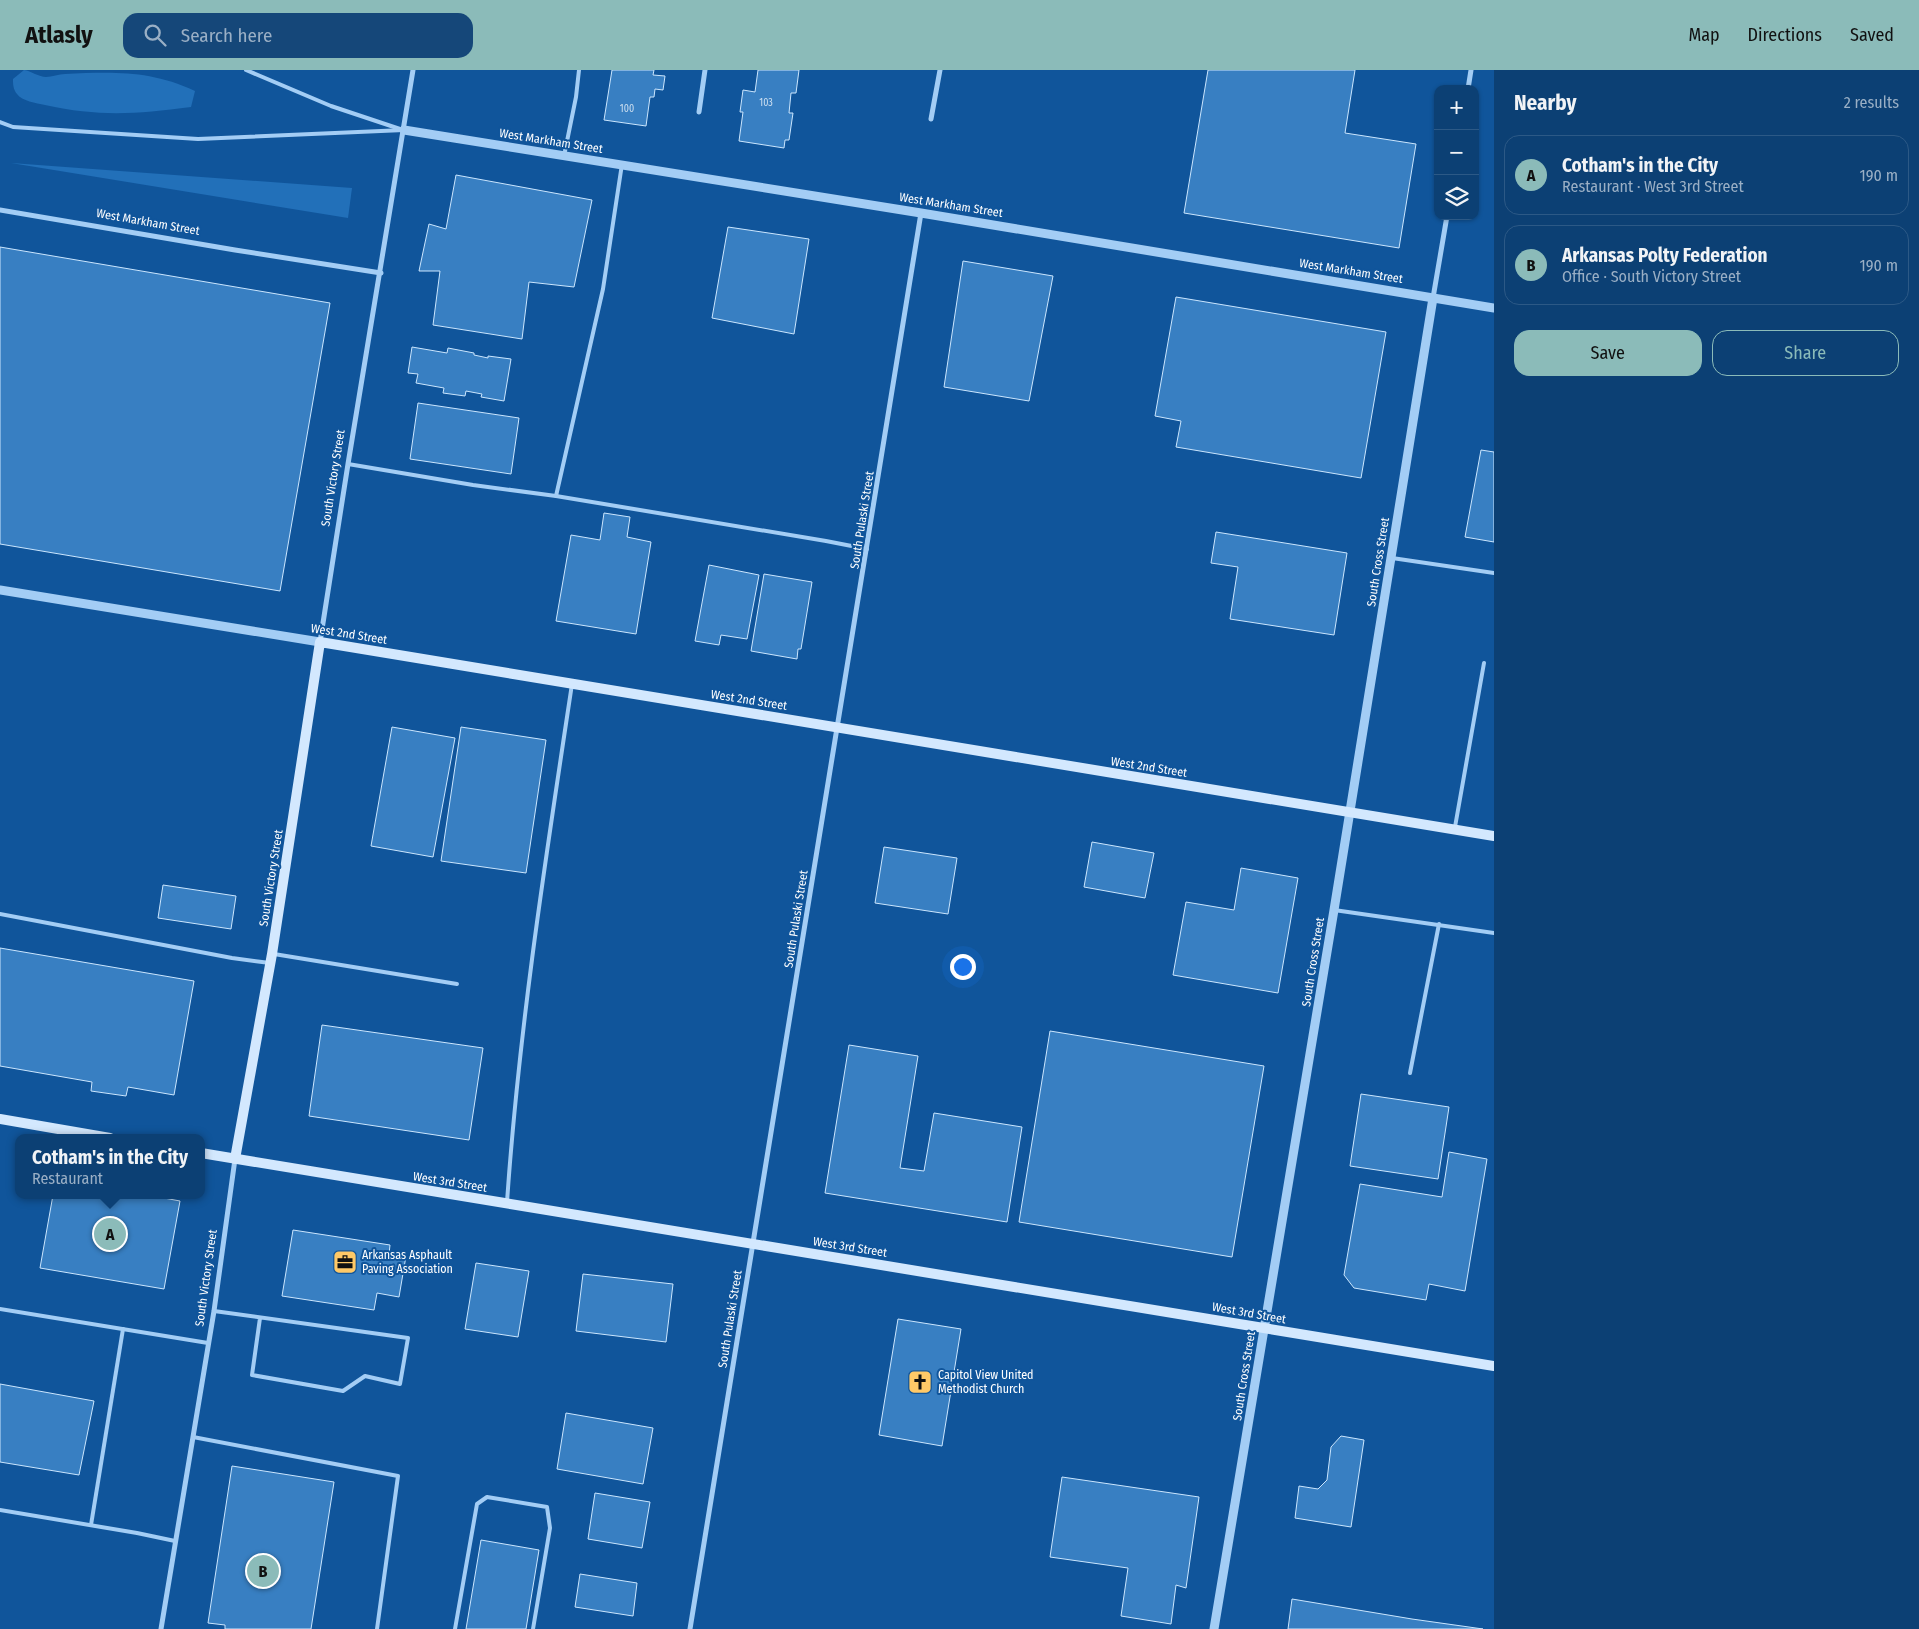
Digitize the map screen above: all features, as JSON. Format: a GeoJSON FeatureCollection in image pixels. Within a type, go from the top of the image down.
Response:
{"type":"FeatureCollection","features":[{"type":"Feature","properties":{"kind":"main road","name":"West 2nd Street"},"geometry":{"type":"LineString","coordinates":[[320,642],[1494,836]]}},
{"type":"Feature","properties":{"kind":"main road","name":"South Victory Street"},"geometry":{"type":"LineString","coordinates":[[236,1159],[271,958],[320,642]]}},
{"type":"Feature","properties":{"kind":"main road"},"geometry":{"type":"LineString","coordinates":[[0,1119],[87,1134]]}},
{"type":"Feature","properties":{"kind":"main road","name":"West 3rd Street"},"geometry":{"type":"LineString","coordinates":[[205,1154],[1494,1366]]}},
{"type":"Feature","properties":{"kind":"street","name":"South Victory Street"},"geometry":{"type":"LineString","coordinates":[[320,642],[414,70]]}},
{"type":"Feature","properties":{"kind":"street"},"geometry":{"type":"LineString","coordinates":[[698,112],[705,70]]}},
{"type":"Feature","properties":{"kind":"street"},"geometry":{"type":"LineString","coordinates":[[931,119],[940,70]]}},
{"type":"Feature","properties":{"kind":"street"},"geometry":{"type":"LineString","coordinates":[[1469,85],[1471,70]]}},
{"type":"Feature","properties":{"kind":"street","name":"West Markham Street"},"geometry":{"type":"LineString","coordinates":[[404,130],[622,164],[1494,308]]}},
{"type":"Feature","properties":{"kind":"street","name":"West Markham Street"},"geometry":{"type":"LineString","coordinates":[[0,210],[381,273]]}},
{"type":"Feature","properties":{"kind":"street","name":"South Pulaski Street"},"geometry":{"type":"LineString","coordinates":[[690,1629],[921,213]]}},
{"type":"Feature","properties":{"kind":"street"},"geometry":{"type":"LineString","coordinates":[[1433,298],[1446,220]]}},
{"type":"Feature","properties":{"kind":"street","name":"South Cross Street"},"geometry":{"type":"LineString","coordinates":[[1214,1629],[1350,813],[1433,298]]}},
{"type":"Feature","properties":{"kind":"street","name":"West 2nd Street"},"geometry":{"type":"LineString","coordinates":[[0,590],[320,642]]}},
{"type":"Feature","properties":{"kind":"street","name":"South Victory Street"},"geometry":{"type":"LineString","coordinates":[[160,1629],[214,1311],[236,1159]]}},
{"type":"Feature","properties":{"kind":"lane"},"geometry":{"type":"LineString","coordinates":[[246,70],[330,106],[404,130]]}},
{"type":"Feature","properties":{"kind":"lane"},"geometry":{"type":"LineString","coordinates":[[564,156],[576,97],[578,70]]}},
{"type":"Feature","properties":{"kind":"lane"},"geometry":{"type":"LineString","coordinates":[[0,122],[14,128],[198,139],[404,130]]}},
{"type":"Feature","properties":{"kind":"lane"},"geometry":{"type":"LineString","coordinates":[[556,496],[603,289],[622,164]]}},
{"type":"Feature","properties":{"kind":"lane"},"geometry":{"type":"LineString","coordinates":[[348,464],[473,485],[556,496],[867,549]]}},
{"type":"Feature","properties":{"kind":"lane"},"geometry":{"type":"LineString","coordinates":[[1391,558],[1494,573]]}},
{"type":"Feature","properties":{"kind":"lane"},"geometry":{"type":"LineString","coordinates":[[1454,830],[1484,663]]}},
{"type":"Feature","properties":{"kind":"lane"},"geometry":{"type":"LineString","coordinates":[[507,1204],[512,1126],[540,894],[572,684]]}},
{"type":"Feature","properties":{"kind":"lane"},"geometry":{"type":"LineString","coordinates":[[1334,910],[1494,933]]}},
{"type":"Feature","properties":{"kind":"lane"},"geometry":{"type":"LineString","coordinates":[[0,914],[232,958],[271,958],[457,984]]}},
{"type":"Feature","properties":{"kind":"lane"},"geometry":{"type":"LineString","coordinates":[[1410,1073],[1439,924]]}},
{"type":"Feature","properties":{"kind":"lane"},"geometry":{"type":"LineString","coordinates":[[0,1309],[208,1343]]}},
{"type":"Feature","properties":{"kind":"lane"},"geometry":{"type":"LineString","coordinates":[[214,1311],[408,1338],[400,1384],[365,1376],[343,1391],[252,1375],[260,1318]]}},
{"type":"Feature","properties":{"kind":"lane"},"geometry":{"type":"LineString","coordinates":[[91,1525],[122,1329]]}},
{"type":"Feature","properties":{"kind":"lane"},"geometry":{"type":"LineString","coordinates":[[193,1437],[398,1476],[377,1629]]}},
{"type":"Feature","properties":{"kind":"lane"},"geometry":{"type":"LineString","coordinates":[[455,1629],[477,1504],[487,1497],[547,1507],[550,1528],[533,1629]]}},
{"type":"Feature","properties":{"kind":"lane"},"geometry":{"type":"LineString","coordinates":[[0,1510],[175,1541]]}},
{"type":"Feature","properties":{"kind":"shaded area"},"geometry":{"type":"Polygon","coordinates":[[[24,70],[46,77],[83,73],[131,74],[162,79],[195,91],[191,107],[135,113],[101,113],[65,109],[26,100],[19,96],[14,88],[13,79],[24,70]]]}},
{"type":"Feature","properties":{"kind":"shaded area"},"geometry":{"type":"Polygon","coordinates":[[[11,163],[352,188],[348,218],[11,163]]]}},
{"type":"Feature","properties":{"kind":"building"},"geometry":{"type":"Polygon","coordinates":[[[612,70],[654,70],[653,75],[665,76],[663,90],[655,89],[654,97],[650,97],[646,126],[604,120],[612,70]]]}},
{"type":"Feature","properties":{"kind":"building"},"geometry":{"type":"Polygon","coordinates":[[[758,70],[799,70],[796,93],[791,93],[789,113],[793,113],[789,140],[785,140],[784,148],[739,141],[743,112],[740,112],[743,90],[755,92],[758,70]]]}},
{"type":"Feature","properties":{"kind":"building"},"geometry":{"type":"Polygon","coordinates":[[[1208,70],[1355,70],[1345,133],[1416,144],[1399,248],[1184,213],[1208,70]]]}},
{"type":"Feature","properties":{"kind":"building"},"geometry":{"type":"Polygon","coordinates":[[[456,175],[592,200],[574,287],[529,282],[522,339],[433,325],[440,271],[419,271],[429,224],[446,229],[456,175]]]}},
{"type":"Feature","properties":{"kind":"building"},"geometry":{"type":"Polygon","coordinates":[[[728,227],[809,239],[794,334],[712,318],[728,227]]]}},
{"type":"Feature","properties":{"kind":"building"},"geometry":{"type":"Polygon","coordinates":[[[0,247],[330,303],[280,591],[0,544],[0,247]]]}},
{"type":"Feature","properties":{"kind":"building"},"geometry":{"type":"Polygon","coordinates":[[[963,261],[1053,276],[1029,401],[944,387],[963,261]]]}},
{"type":"Feature","properties":{"kind":"building"},"geometry":{"type":"Polygon","coordinates":[[[1176,297],[1386,332],[1361,478],[1176,447],[1181,421],[1155,416],[1176,297]]]}},
{"type":"Feature","properties":{"kind":"building"},"geometry":{"type":"Polygon","coordinates":[[[412,347],[447,353],[448,348],[488,358],[488,356],[511,359],[504,401],[481,397],[482,394],[466,391],[465,396],[443,393],[444,388],[416,383],[418,374],[408,373],[412,347]]]}},
{"type":"Feature","properties":{"kind":"building"},"geometry":{"type":"Polygon","coordinates":[[[418,403],[519,418],[511,474],[410,459],[418,403]]]}},
{"type":"Feature","properties":{"kind":"building"},"geometry":{"type":"Polygon","coordinates":[[[1481,450],[1494,452],[1494,542],[1465,537],[1481,450]]]}},
{"type":"Feature","properties":{"kind":"building"},"geometry":{"type":"Polygon","coordinates":[[[604,513],[630,517],[627,537],[651,542],[636,634],[556,621],[571,535],[600,540],[604,513]]]}},
{"type":"Feature","properties":{"kind":"building"},"geometry":{"type":"Polygon","coordinates":[[[1216,532],[1347,553],[1334,635],[1230,619],[1238,567],[1211,563],[1216,532]]]}},
{"type":"Feature","properties":{"kind":"building"},"geometry":{"type":"Polygon","coordinates":[[[709,565],[759,575],[747,639],[721,635],[719,645],[695,641],[709,565]]]}},
{"type":"Feature","properties":{"kind":"building"},"geometry":{"type":"Polygon","coordinates":[[[764,574],[812,582],[801,649],[798,649],[797,659],[751,651],[764,574]]]}},
{"type":"Feature","properties":{"kind":"building"},"geometry":{"type":"Polygon","coordinates":[[[392,727],[455,738],[433,857],[371,846],[392,727]]]}},
{"type":"Feature","properties":{"kind":"building"},"geometry":{"type":"Polygon","coordinates":[[[461,727],[546,740],[526,873],[441,861],[461,727]]]}},
{"type":"Feature","properties":{"kind":"building"},"geometry":{"type":"Polygon","coordinates":[[[1092,842],[1154,853],[1145,898],[1084,887],[1092,842]]]}},
{"type":"Feature","properties":{"kind":"building"},"geometry":{"type":"Polygon","coordinates":[[[884,847],[957,858],[948,914],[875,903],[884,847]]]}},
{"type":"Feature","properties":{"kind":"building"},"geometry":{"type":"Polygon","coordinates":[[[1241,868],[1298,878],[1278,993],[1173,975],[1186,902],[1234,910],[1241,868]]]}},
{"type":"Feature","properties":{"kind":"building"},"geometry":{"type":"Polygon","coordinates":[[[163,885],[236,896],[231,929],[158,918],[163,885]]]}},
{"type":"Feature","properties":{"kind":"building"},"geometry":{"type":"Polygon","coordinates":[[[0,948],[194,981],[174,1095],[128,1087],[126,1096],[91,1091],[92,1082],[0,1066],[0,948]]]}},
{"type":"Feature","properties":{"kind":"building"},"geometry":{"type":"Polygon","coordinates":[[[322,1025],[483,1048],[469,1140],[309,1116],[322,1025]]]}},
{"type":"Feature","properties":{"kind":"building"},"geometry":{"type":"Polygon","coordinates":[[[1050,1031],[1264,1066],[1232,1257],[1019,1222],[1050,1031]]]}},
{"type":"Feature","properties":{"kind":"building"},"geometry":{"type":"Polygon","coordinates":[[[849,1045],[918,1056],[900,1168],[924,1171],[934,1113],[1022,1127],[1007,1222],[825,1193],[849,1045]]]}},
{"type":"Feature","properties":{"kind":"building"},"geometry":{"type":"Polygon","coordinates":[[[1361,1094],[1449,1107],[1438,1179],[1350,1166],[1361,1094]]]}},
{"type":"Feature","properties":{"kind":"building"},"geometry":{"type":"Polygon","coordinates":[[[1449,1152],[1487,1159],[1465,1291],[1429,1284],[1426,1300],[1354,1288],[1344,1275],[1360,1184],[1442,1197],[1449,1152]]]}},
{"type":"Feature","properties":{"kind":"building"},"geometry":{"type":"Polygon","coordinates":[[[52,1199],[169,1199],[180,1201],[164,1289],[40,1268],[52,1199]]]}},
{"type":"Feature","properties":{"kind":"building"},"geometry":{"type":"Polygon","coordinates":[[[293,1230],[390,1245],[389,1254],[406,1256],[399,1297],[377,1293],[374,1310],[282,1296],[293,1230]]]}},
{"type":"Feature","properties":{"kind":"building"},"geometry":{"type":"Polygon","coordinates":[[[476,1263],[529,1271],[518,1337],[465,1329],[476,1263]]]}},
{"type":"Feature","properties":{"kind":"building"},"geometry":{"type":"Polygon","coordinates":[[[583,1274],[673,1284],[666,1342],[576,1331],[583,1274]]]}},
{"type":"Feature","properties":{"kind":"building","name":"Capitol View United Methodist Church"},"geometry":{"type":"Polygon","coordinates":[[[898,1319],[961,1329],[942,1446],[879,1435],[898,1319]]]}},
{"type":"Feature","properties":{"kind":"building"},"geometry":{"type":"Polygon","coordinates":[[[0,1384],[94,1401],[79,1475],[0,1462],[0,1384]]]}},
{"type":"Feature","properties":{"kind":"building"},"geometry":{"type":"Polygon","coordinates":[[[566,1413],[653,1428],[643,1484],[557,1469],[566,1413]]]}},
{"type":"Feature","properties":{"kind":"building"},"geometry":{"type":"Polygon","coordinates":[[[1341,1436],[1364,1440],[1351,1527],[1295,1518],[1299,1486],[1318,1489],[1327,1480],[1331,1447],[1341,1436]]]}},
{"type":"Feature","properties":{"kind":"building"},"geometry":{"type":"Polygon","coordinates":[[[232,1466],[334,1482],[311,1629],[225,1629],[225,1625],[208,1623],[232,1466]]]}},
{"type":"Feature","properties":{"kind":"building"},"geometry":{"type":"Polygon","coordinates":[[[1062,1477],[1199,1497],[1186,1588],[1176,1585],[1171,1624],[1121,1616],[1128,1568],[1050,1557],[1062,1477]]]}},
{"type":"Feature","properties":{"kind":"building"},"geometry":{"type":"Polygon","coordinates":[[[595,1493],[650,1502],[642,1548],[588,1539],[595,1493]]]}},
{"type":"Feature","properties":{"kind":"building"},"geometry":{"type":"Polygon","coordinates":[[[481,1540],[539,1550],[526,1629],[466,1629],[481,1540]]]}},
{"type":"Feature","properties":{"kind":"building"},"geometry":{"type":"Polygon","coordinates":[[[580,1574],[637,1583],[633,1616],[575,1607],[580,1574]]]}},
{"type":"Feature","properties":{"kind":"building"},"geometry":{"type":"Polygon","coordinates":[[[1292,1599],[1412,1619],[1483,1629],[1288,1629],[1292,1599]]]}},
{"type":"Feature","properties":{"kind":"place","name":"Cotham's in the City"},"geometry":{"type":"Point","coordinates":[110,1234]}},
{"type":"Feature","properties":{"kind":"place","name":"Arkansas Asphault Paving Association"},"geometry":{"type":"Point","coordinates":[345,1262]}},
{"type":"Feature","properties":{"kind":"place","name":"Capitol View United Methodist Church"},"geometry":{"type":"Point","coordinates":[920,1382]}},
{"type":"Feature","properties":{"kind":"place","name":"Arkansas Polty Federation"},"geometry":{"type":"Point","coordinates":[263,1571]}}]}
